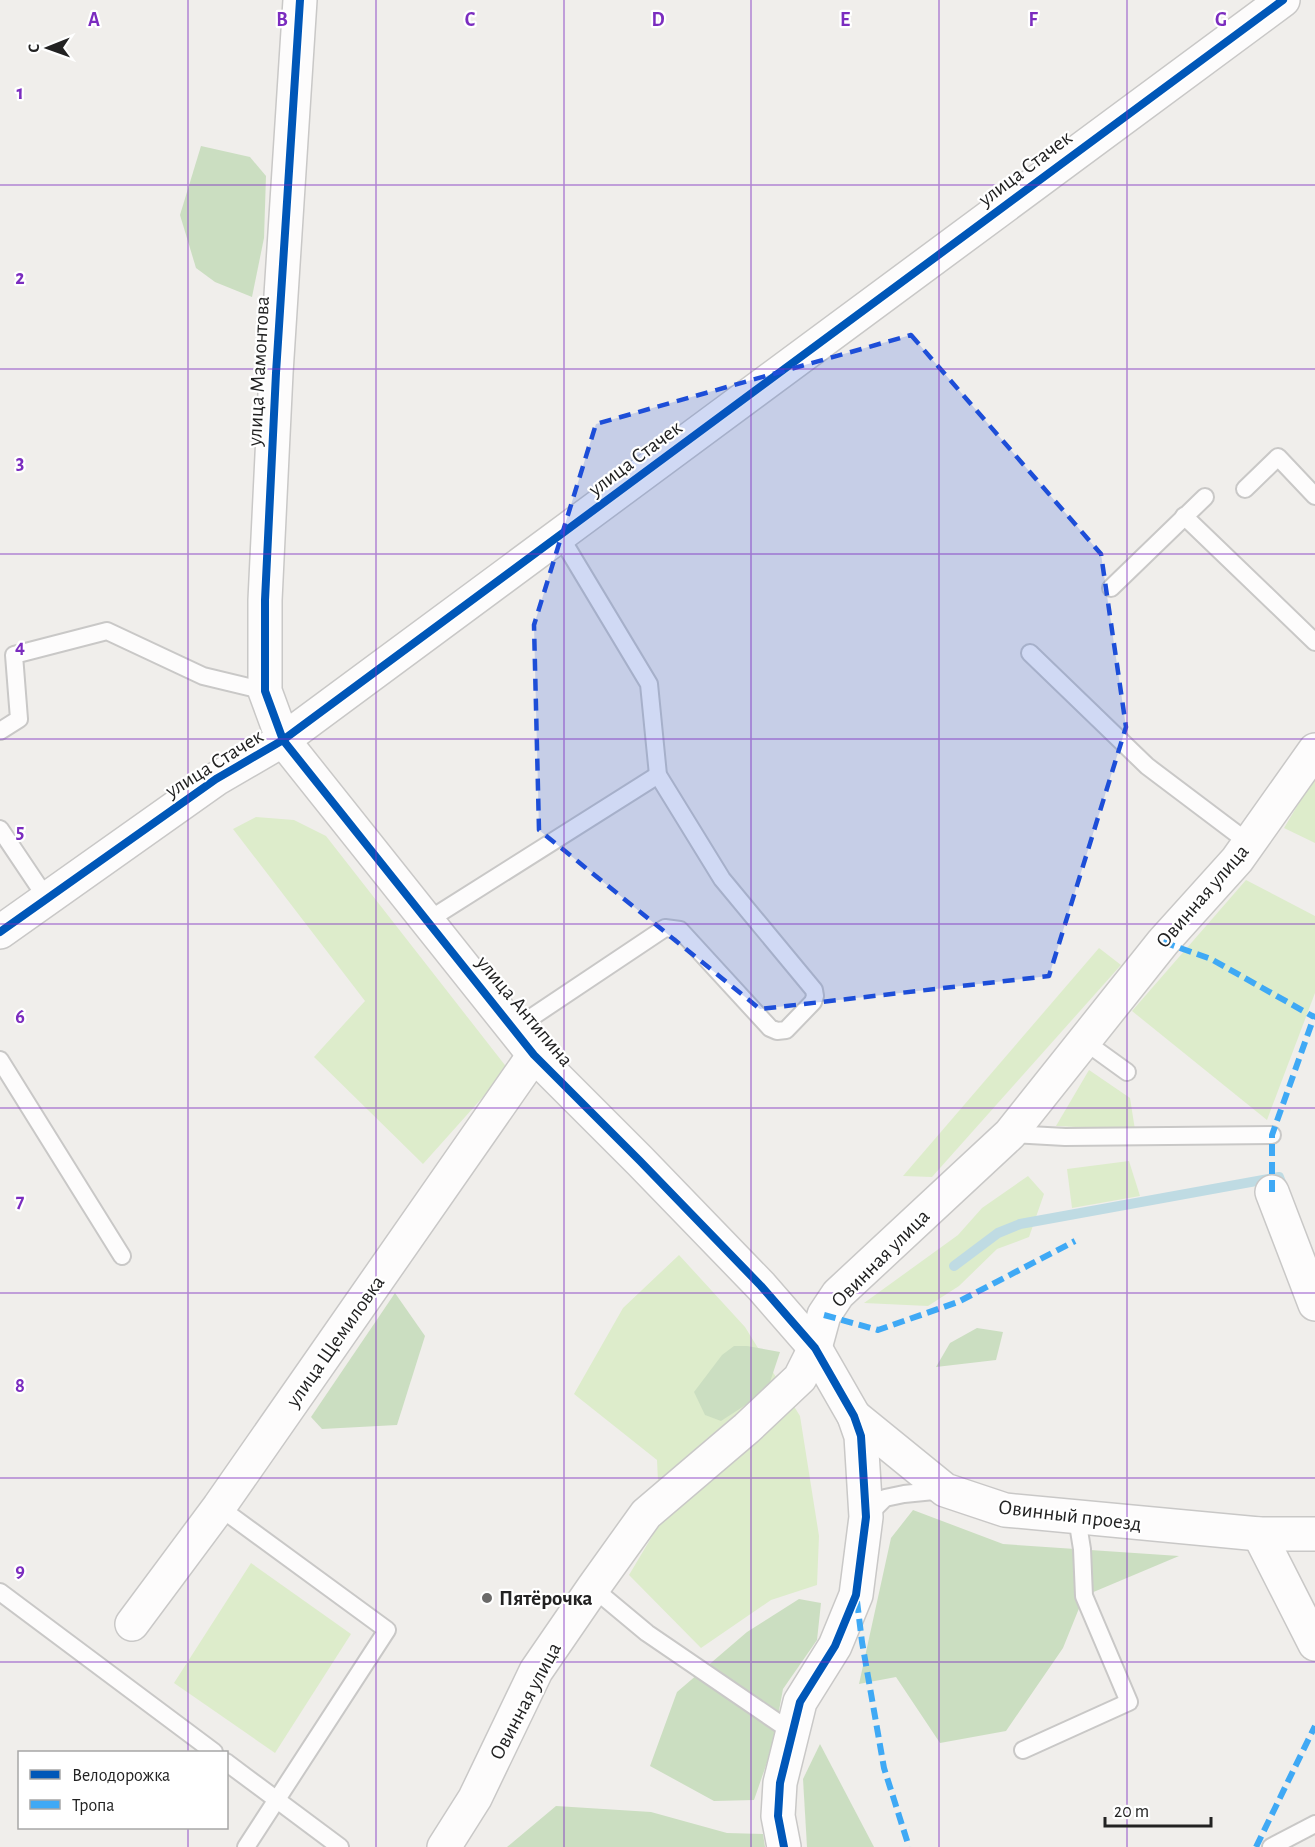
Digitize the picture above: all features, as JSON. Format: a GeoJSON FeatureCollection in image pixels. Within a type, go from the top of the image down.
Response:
{"type":"FeatureCollection","features":[{"type":"Feature","properties":{"kind":"street","name":"улица Мамонтова"},"geometry":{"type":"LineString","coordinates":[[283,741],[265,691],[265,600],[274,397],[300,0]]}},
{"type":"Feature","properties":{"kind":"street","name":"улица Стачек"},"geometry":{"type":"LineString","coordinates":[[0,932],[216,779],[283,741],[1283,0]]}},
{"type":"Feature","properties":{"kind":"street","name":"улица Антипина"},"geometry":{"type":"LineString","coordinates":[[283,741],[534,1055],[761,1286],[815,1348],[854,1416]]}},
{"type":"Feature","properties":{"kind":"street","name":"Овинная улица"},"geometry":{"type":"LineString","coordinates":[[444,1847],[475,1798],[536,1671],[646,1514],[747,1428],[800,1378],[815,1348],[824,1315],[838,1294],[1010,1134],[1162,942],[1237,860],[1315,750]]}},
{"type":"Feature","properties":{"kind":"street","name":"улица Щемиловка"},"geometry":{"type":"LineString","coordinates":[[132,1624],[219,1508],[534,1055]]}},
{"type":"Feature","properties":{"kind":"street"},"geometry":{"type":"LineString","coordinates":[[1272,1192],[1315,1304]]}},
{"type":"Feature","properties":{"kind":"street"},"geometry":{"type":"LineString","coordinates":[[783,1847],[778,1816],[780,1783],[800,1702],[835,1646],[856,1595],[866,1517],[861,1436],[854,1416]]}},
{"type":"Feature","properties":{"kind":"street","name":"Овинный проезд"},"geometry":{"type":"LineString","coordinates":[[854,1416],[945,1490],[1005,1510],[1259,1534],[1315,1534]]}},
{"type":"Feature","properties":{"kind":"street"},"geometry":{"type":"LineString","coordinates":[[1259,1534],[1315,1644]]}},
{"type":"Feature","properties":{"kind":"lane"},"geometry":{"type":"LineString","coordinates":[[1245,489],[1278,457],[1315,496]]}},
{"type":"Feature","properties":{"kind":"lane"},"geometry":{"type":"LineString","coordinates":[[1111,588],[1205,496]]}},
{"type":"Feature","properties":{"kind":"lane"},"geometry":{"type":"LineString","coordinates":[[1184,516],[1315,642]]}},
{"type":"Feature","properties":{"kind":"lane"},"geometry":{"type":"LineString","coordinates":[[514,1029],[665,928],[680,930],[771,1028],[786,1030],[813,1002],[815,996],[814,990],[722,879],[658,775],[649,684],[560,536]]}},
{"type":"Feature","properties":{"kind":"lane"},"geometry":{"type":"LineString","coordinates":[[0,731],[19,719],[14,655],[107,631],[202,675],[265,691]]}},
{"type":"Feature","properties":{"kind":"lane"},"geometry":{"type":"LineString","coordinates":[[1030,653],[1147,766],[1249,843]]}},
{"type":"Feature","properties":{"kind":"lane"},"geometry":{"type":"LineString","coordinates":[[427,921],[658,775]]}},
{"type":"Feature","properties":{"kind":"lane"},"geometry":{"type":"LineString","coordinates":[[0,829],[47,899]]}},
{"type":"Feature","properties":{"kind":"lane"},"geometry":{"type":"LineString","coordinates":[[1084,1041],[1127,1072]]}},
{"type":"Feature","properties":{"kind":"lane"},"geometry":{"type":"LineString","coordinates":[[0,1060],[122,1256]]}},
{"type":"Feature","properties":{"kind":"lane"},"geometry":{"type":"LineString","coordinates":[[1010,1134],[1086,1137],[1272,1135]]}},
{"type":"Feature","properties":{"kind":"lane"},"geometry":{"type":"LineString","coordinates":[[866,1517],[885,1498],[945,1490]]}},
{"type":"Feature","properties":{"kind":"lane"},"geometry":{"type":"LineString","coordinates":[[219,1508],[387,1630],[246,1847]]}},
{"type":"Feature","properties":{"kind":"lane"},"geometry":{"type":"LineString","coordinates":[[1023,1750],[1129,1702],[1084,1596],[1082,1549],[1077,1518]]}},
{"type":"Feature","properties":{"kind":"lane"},"geometry":{"type":"LineString","coordinates":[[593,1588],[647,1633],[792,1732]]}},
{"type":"Feature","properties":{"kind":"lane"},"geometry":{"type":"LineString","coordinates":[[0,1592],[213,1751]]}},
{"type":"Feature","properties":{"kind":"lane"},"geometry":{"type":"LineString","coordinates":[[228,1763],[340,1847]]}},
{"type":"Feature","properties":{"kind":"lane"},"geometry":{"type":"LineString","coordinates":[[1271,1847],[1315,1824]]}},
{"type":"Feature","properties":{"kind":"highlighted area"},"geometry":{"type":"Polygon","coordinates":[[[911,335],[1101,554],[1126,727],[1049,976],[760,1009],[539,830],[534,625],[596,424],[911,335]]]}},
{"type":"Feature","properties":{"kind":"green space"},"geometry":{"type":"Polygon","coordinates":[[[201,146],[250,157],[266,176],[264,238],[252,297],[215,282],[196,268],[180,215],[201,146]]]}},
{"type":"Feature","properties":{"kind":"green space"},"geometry":{"type":"Polygon","coordinates":[[[1315,776],[1315,843],[1284,828],[1315,776]]]}},
{"type":"Feature","properties":{"kind":"green space"},"geometry":{"type":"Polygon","coordinates":[[[256,817],[294,820],[326,836],[508,1069],[423,1164],[314,1057],[365,1001],[233,829],[256,817]]]}},
{"type":"Feature","properties":{"kind":"green space"},"geometry":{"type":"Polygon","coordinates":[[[1246,880],[1315,916],[1315,993],[1267,1120],[1132,1011],[1246,880]]]}},
{"type":"Feature","properties":{"kind":"green space"},"geometry":{"type":"Polygon","coordinates":[[[1099,948],[1121,965],[932,1177],[903,1176],[1099,948]]]}},
{"type":"Feature","properties":{"kind":"green space"},"geometry":{"type":"Polygon","coordinates":[[[1089,1070],[1130,1098],[1135,1130],[1056,1126],[1089,1070]]]}},
{"type":"Feature","properties":{"kind":"green space"},"geometry":{"type":"Polygon","coordinates":[[[1129,1161],[1140,1196],[1072,1208],[1067,1169],[1129,1161]]]}},
{"type":"Feature","properties":{"kind":"green space"},"geometry":{"type":"Polygon","coordinates":[[[1028,1176],[1044,1194],[1029,1237],[997,1249],[959,1286],[928,1306],[864,1303],[958,1235],[982,1208],[1028,1176]]]}},
{"type":"Feature","properties":{"kind":"green space"},"geometry":{"type":"Polygon","coordinates":[[[679,1255],[745,1327],[800,1416],[819,1536],[817,1585],[771,1600],[701,1648],[629,1575],[660,1523],[657,1460],[574,1394],[623,1308],[679,1255]]]}},
{"type":"Feature","properties":{"kind":"green space"},"geometry":{"type":"Polygon","coordinates":[[[395,1293],[425,1336],[397,1425],[322,1429],[311,1417],[395,1293]]]}},
{"type":"Feature","properties":{"kind":"green space"},"geometry":{"type":"Polygon","coordinates":[[[977,1328],[1003,1332],[996,1360],[936,1367],[950,1343],[977,1328]]]}},
{"type":"Feature","properties":{"kind":"green space"},"geometry":{"type":"Polygon","coordinates":[[[734,1346],[780,1352],[767,1391],[721,1421],[705,1415],[694,1392],[722,1355],[734,1346]]]}},
{"type":"Feature","properties":{"kind":"green space"},"geometry":{"type":"Polygon","coordinates":[[[913,1510],[1003,1544],[1179,1556],[1084,1596],[1063,1648],[1006,1731],[940,1743],[896,1677],[859,1684],[891,1538],[913,1510]]]}},
{"type":"Feature","properties":{"kind":"green space"},"geometry":{"type":"Polygon","coordinates":[[[251,1563],[351,1634],[275,1753],[174,1683],[251,1563]]]}},
{"type":"Feature","properties":{"kind":"green space"},"geometry":{"type":"Polygon","coordinates":[[[799,1599],[821,1603],[817,1640],[783,1689],[772,1748],[754,1800],[714,1801],[650,1766],[677,1692],[747,1632],[799,1599]]]}},
{"type":"Feature","properties":{"kind":"green space"},"geometry":{"type":"Polygon","coordinates":[[[820,1744],[874,1847],[807,1847],[803,1779],[820,1744]]]}},
{"type":"Feature","properties":{"kind":"green space"},"geometry":{"type":"Polygon","coordinates":[[[556,1806],[651,1812],[727,1833],[763,1834],[765,1847],[507,1847],[556,1806]]]}},
{"type":"Feature","properties":{"kind":"waterway"},"geometry":{"type":"LineString","coordinates":[[954,1266],[998,1233],[1020,1224],[1279,1177],[1284,1190]]}},
{"type":"Feature","properties":{"kind":"marked path"},"geometry":{"type":"LineString","coordinates":[[1163,942],[1211,959],[1314,1017]]}},
{"type":"Feature","properties":{"kind":"marked path"},"geometry":{"type":"LineString","coordinates":[[1272,1192],[1272,1135],[1315,1014]]}},
{"type":"Feature","properties":{"kind":"marked path"},"geometry":{"type":"LineString","coordinates":[[824,1315],[878,1330],[958,1302],[1075,1241]]}},
{"type":"Feature","properties":{"kind":"marked path"},"geometry":{"type":"LineString","coordinates":[[857,1601],[884,1768],[909,1847]]}},
{"type":"Feature","properties":{"kind":"marked path"},"geometry":{"type":"LineString","coordinates":[[1256,1847],[1315,1726]]}},
{"type":"Feature","properties":{"kind":"cycle path"},"geometry":{"type":"LineString","coordinates":[[300,0],[276,373],[265,600],[265,691],[283,740],[534,1055],[761,1286],[815,1348],[854,1416],[861,1436],[866,1517],[856,1595],[835,1646],[800,1702],[780,1783],[778,1816],[784,1847]]}},
{"type":"Feature","properties":{"kind":"cycle path"},"geometry":{"type":"LineString","coordinates":[[0,932],[216,779],[283,740],[1283,0]]}},
{"type":"Feature","properties":{"kind":"place","name":"Пятёрочка"},"geometry":{"type":"Point","coordinates":[487,1598]}}]}
